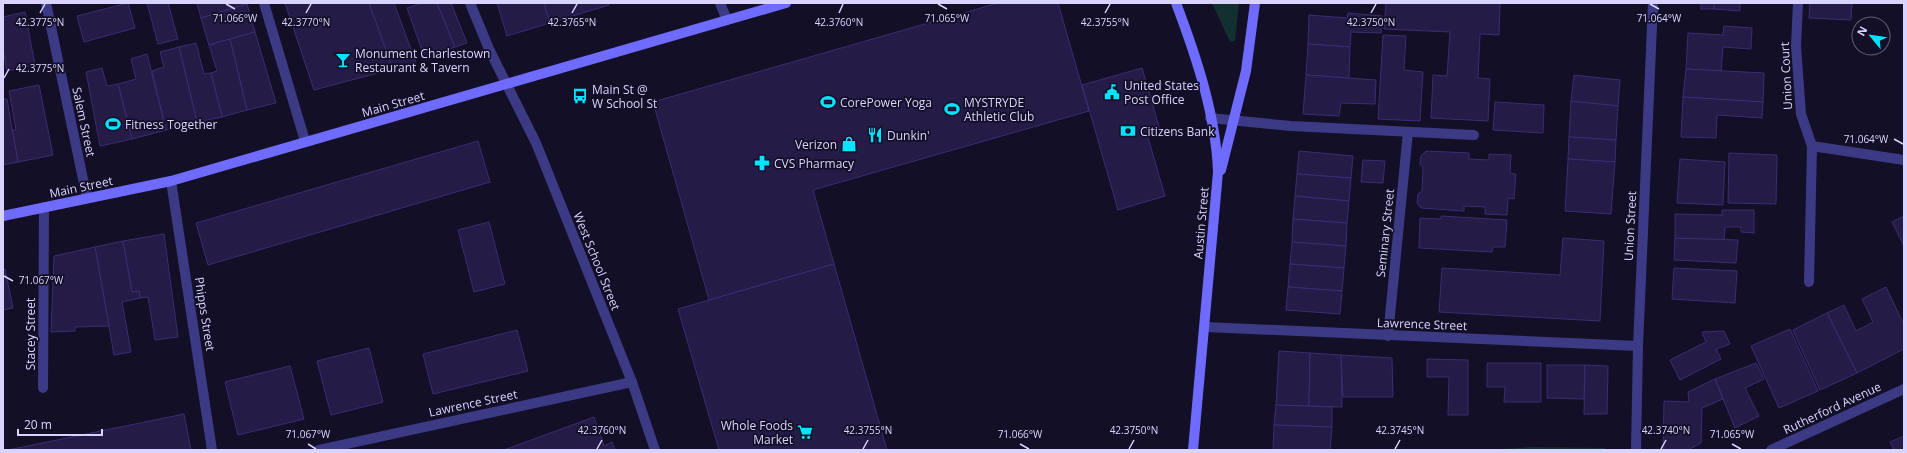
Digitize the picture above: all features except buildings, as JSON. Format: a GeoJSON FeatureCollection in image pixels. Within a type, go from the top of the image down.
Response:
{"type":"FeatureCollection","features":[{"type":"Feature","properties":{"kind":"main road","name":"Main Street"},"geometry":{"type":"LineString","coordinates":[[3,216],[171,181],[786,3]]}},
{"type":"Feature","properties":{"kind":"main road","name":"Austin Street"},"geometry":{"type":"LineString","coordinates":[[1176,3],[1196,59],[1210,118],[1217,156],[1218,181],[1193,450]]}},
{"type":"Feature","properties":{"kind":"main road"},"geometry":{"type":"LineString","coordinates":[[1218,181],[1235,120],[1246,71],[1255,3]]}},
{"type":"Feature","properties":{"kind":"street","name":"Salem Street"},"geometry":{"type":"LineString","coordinates":[[46,3],[87,198]]}},
{"type":"Feature","properties":{"kind":"street"},"geometry":{"type":"LineString","coordinates":[[264,3],[305,141]]}},
{"type":"Feature","properties":{"kind":"street","name":"West School Street"},"geometry":{"type":"LineString","coordinates":[[470,3],[489,49],[536,143],[632,382],[655,450]]}},
{"type":"Feature","properties":{"kind":"street"},"geometry":{"type":"LineString","coordinates":[[720,3],[727,20]]}},
{"type":"Feature","properties":{"kind":"street","name":"Union Street"},"geometry":{"type":"LineString","coordinates":[[1636,450],[1638,346],[1653,3]]}},
{"type":"Feature","properties":{"kind":"street","name":"Union Court"},"geometry":{"type":"LineString","coordinates":[[1798,3],[1796,46],[1801,114],[1812,146],[1809,282]]}},
{"type":"Feature","properties":{"kind":"street"},"geometry":{"type":"LineString","coordinates":[[1210,118],[1292,126],[1474,135]]}},
{"type":"Feature","properties":{"kind":"street","name":"Seminary Street"},"geometry":{"type":"LineString","coordinates":[[1388,336],[1408,132]]}},
{"type":"Feature","properties":{"kind":"street"},"geometry":{"type":"LineString","coordinates":[[1812,146],[1904,160]]}},
{"type":"Feature","properties":{"kind":"street","name":"Phipps Street"},"geometry":{"type":"LineString","coordinates":[[171,181],[212,450]]}},
{"type":"Feature","properties":{"kind":"street","name":"Stacey Street"},"geometry":{"type":"LineString","coordinates":[[44,208],[44,388]]}},
{"type":"Feature","properties":{"kind":"street","name":"Lawrence Street"},"geometry":{"type":"LineString","coordinates":[[1205,327],[1638,346]]}},
{"type":"Feature","properties":{"kind":"street","name":"Lawrence Street"},"geometry":{"type":"LineString","coordinates":[[319,450],[632,382]]}},
{"type":"Feature","properties":{"kind":"street","name":"Rutherford Avenue"},"geometry":{"type":"LineString","coordinates":[[1771,450],[1904,389]]}},
{"type":"Feature","properties":{"kind":"green space"},"geometry":{"type":"Polygon","coordinates":[[[1212,3],[1239,3],[1235,41],[1230,42],[1212,3]]]}},
{"type":"Feature","properties":{"kind":"green space"},"geometry":{"type":"Polygon","coordinates":[[[1533,447],[1605,448],[1605,450],[1485,450],[1533,447]]]}},
{"type":"Feature","properties":{"kind":"place","name":"Monument Charlestown Restaurant & Tavern"},"geometry":{"type":"Point","coordinates":[343,60]}},
{"type":"Feature","properties":{"kind":"place","name":"United States Post Office"},"geometry":{"type":"Point","coordinates":[1112,92]}},
{"type":"Feature","properties":{"kind":"place","name":"Main St @ W School St"},"geometry":{"type":"Point","coordinates":[580,96]}},
{"type":"Feature","properties":{"kind":"place","name":"CorePower Yoga"},"geometry":{"type":"Point","coordinates":[828,102]}},
{"type":"Feature","properties":{"kind":"place","name":"MYSTRYDE Athletic Club"},"geometry":{"type":"Point","coordinates":[952,109]}},
{"type":"Feature","properties":{"kind":"place","name":"Fitness Together"},"geometry":{"type":"Point","coordinates":[113,124]}},
{"type":"Feature","properties":{"kind":"place","name":"Citizens Bank"},"geometry":{"type":"Point","coordinates":[1128,131]}},
{"type":"Feature","properties":{"kind":"place","name":"Dunkin'"},"geometry":{"type":"Point","coordinates":[875,135]}},
{"type":"Feature","properties":{"kind":"place","name":"Verizon"},"geometry":{"type":"Point","coordinates":[849,144]}},
{"type":"Feature","properties":{"kind":"place","name":"CVS Pharmacy"},"geometry":{"type":"Point","coordinates":[762,163]}},
{"type":"Feature","properties":{"kind":"place","name":"Whole Foods Market"},"geometry":{"type":"Point","coordinates":[805,432]}}]}
